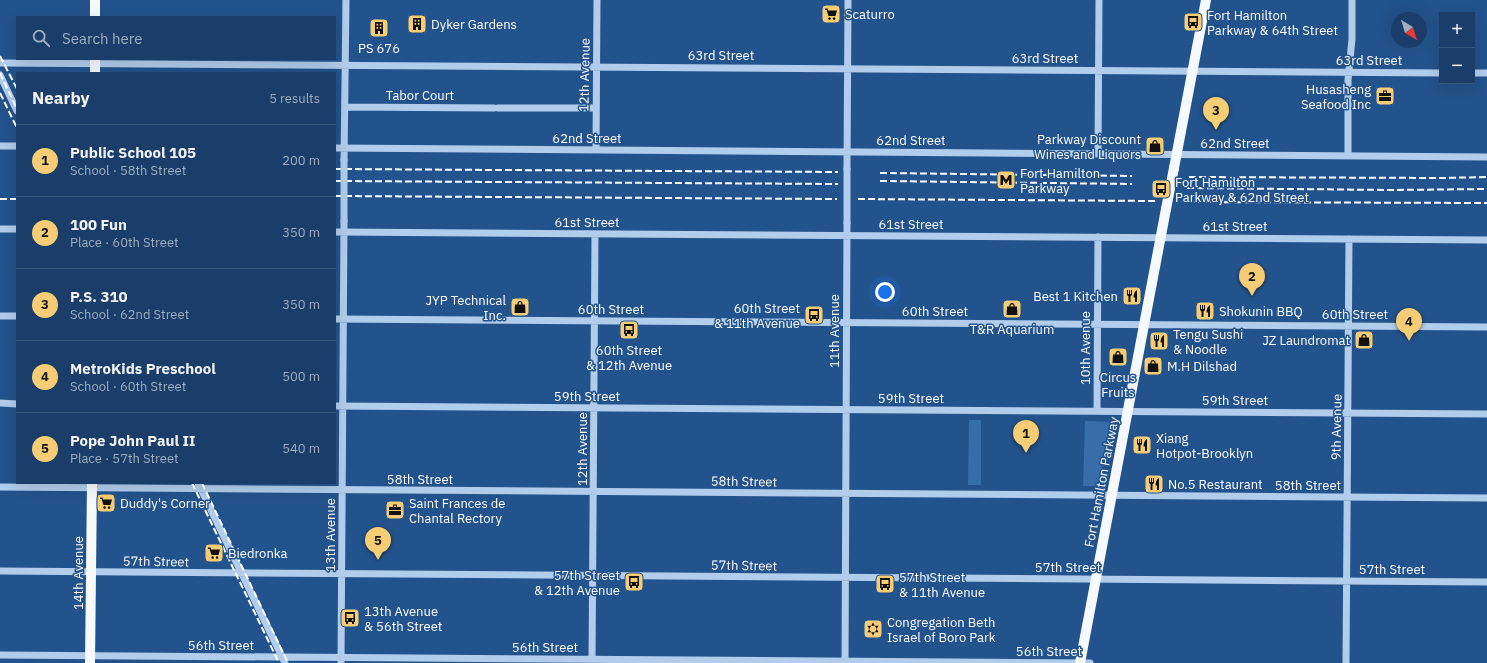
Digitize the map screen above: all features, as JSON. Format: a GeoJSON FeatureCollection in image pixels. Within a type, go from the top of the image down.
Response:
{"type":"FeatureCollection","features":[{"type":"Feature","properties":{"kind":"main road"},"geometry":{"type":"LineString","coordinates":[[95,0],[95,16]]}},
{"type":"Feature","properties":{"kind":"main road","name":"Fort Hamilton Parkway"},"geometry":{"type":"LineString","coordinates":[[1080,663],[1206,0]]}},
{"type":"Feature","properties":{"kind":"main road","name":"14th Avenue"},"geometry":{"type":"LineString","coordinates":[[90,659],[92,486]]}},
{"type":"Feature","properties":{"kind":"street","name":"13th Avenue"},"geometry":{"type":"LineString","coordinates":[[341,660],[346,0]]}},
{"type":"Feature","properties":{"kind":"street","name":"12th Avenue"},"geometry":{"type":"LineString","coordinates":[[596,150],[597,0]]}},
{"type":"Feature","properties":{"kind":"street","name":"11th Avenue"},"geometry":{"type":"LineString","coordinates":[[845,662],[844,578],[846,494],[845,409],[848,0]]}},
{"type":"Feature","properties":{"kind":"street"},"geometry":{"type":"LineString","coordinates":[[1098,154],[1099,0]]}},
{"type":"Feature","properties":{"kind":"street"},"geometry":{"type":"LineString","coordinates":[[1348,156],[1348,80],[1350,72],[1352,39],[1352,0]]}},
{"type":"Feature","properties":{"kind":"street","name":"63rd Street"},"geometry":{"type":"LineString","coordinates":[[0,63],[95,65],[345,65],[1439,72]]}},
{"type":"Feature","properties":{"kind":"street"},"geometry":{"type":"LineString","coordinates":[[1475,73],[1487,73]]}},
{"type":"Feature","properties":{"kind":"street"},"geometry":{"type":"LineString","coordinates":[[0,76],[16,109]]}},
{"type":"Feature","properties":{"kind":"street","name":"Tabor Court"},"geometry":{"type":"LineString","coordinates":[[345,107],[596,108]]}},
{"type":"Feature","properties":{"kind":"street"},"geometry":{"type":"LineString","coordinates":[[0,146],[16,146]]}},
{"type":"Feature","properties":{"kind":"street","name":"62nd Street"},"geometry":{"type":"LineString","coordinates":[[336,148],[1487,157]]}},
{"type":"Feature","properties":{"kind":"street"},"geometry":{"type":"LineString","coordinates":[[0,229],[16,229]]}},
{"type":"Feature","properties":{"kind":"street","name":"61st Street"},"geometry":{"type":"LineString","coordinates":[[336,232],[1487,240]]}},
{"type":"Feature","properties":{"kind":"street","name":"12th Avenue"},"geometry":{"type":"LineString","coordinates":[[592,661],[595,235]]}},
{"type":"Feature","properties":{"kind":"street","name":"10th Avenue"},"geometry":{"type":"LineString","coordinates":[[1097,411],[1098,237]]}},
{"type":"Feature","properties":{"kind":"street","name":"9th Avenue"},"geometry":{"type":"LineString","coordinates":[[1346,663],[1349,239]]}},
{"type":"Feature","properties":{"kind":"street"},"geometry":{"type":"LineString","coordinates":[[0,316],[16,316]]}},
{"type":"Feature","properties":{"kind":"street","name":"60th Street"},"geometry":{"type":"LineString","coordinates":[[336,319],[1487,327]]}},
{"type":"Feature","properties":{"kind":"street"},"geometry":{"type":"LineString","coordinates":[[0,403],[16,404]]}},
{"type":"Feature","properties":{"kind":"street","name":"59th Street"},"geometry":{"type":"LineString","coordinates":[[336,406],[1487,414]]}},
{"type":"Feature","properties":{"kind":"street"},"geometry":{"type":"LineString","coordinates":[[199,486],[284,660]]}},
{"type":"Feature","properties":{"kind":"street","name":"58th Street"},"geometry":{"type":"LineString","coordinates":[[0,487],[199,486],[342,490],[1487,498]]}},
{"type":"Feature","properties":{"kind":"street","name":"57th Street"},"geometry":{"type":"LineString","coordinates":[[0,571],[1487,582]]}},
{"type":"Feature","properties":{"kind":"street","name":"56th Street"},"geometry":{"type":"LineString","coordinates":[[0,655],[90,659],[1090,663]]}},
{"type":"Feature","properties":{"kind":"shaded area"},"geometry":{"type":"Polygon","coordinates":[[[969,420],[981,420],[981,485],[968,485],[969,420]]]}},
{"type":"Feature","properties":{"kind":"shaded area"},"geometry":{"type":"Polygon","coordinates":[[[1085,421],[1112,422],[1098,486],[1083,486],[1085,421]]]}},
{"type":"Feature","properties":{"kind":"railway"},"geometry":{"type":"LineString","coordinates":[[0,56],[16,87]]}},
{"type":"Feature","properties":{"kind":"railway"},"geometry":{"type":"LineString","coordinates":[[0,73],[16,107]]}},
{"type":"Feature","properties":{"kind":"railway"},"geometry":{"type":"LineString","coordinates":[[0,93],[16,126]]}},
{"type":"Feature","properties":{"kind":"railway"},"geometry":{"type":"LineString","coordinates":[[336,169],[838,172]]}},
{"type":"Feature","properties":{"kind":"railway"},"geometry":{"type":"LineString","coordinates":[[880,173],[1132,176]]}},
{"type":"Feature","properties":{"kind":"railway"},"geometry":{"type":"LineString","coordinates":[[1189,177],[1487,177]]}},
{"type":"Feature","properties":{"kind":"railway"},"geometry":{"type":"LineString","coordinates":[[336,181],[838,184]]}},
{"type":"Feature","properties":{"kind":"railway"},"geometry":{"type":"LineString","coordinates":[[880,181],[1132,184]]}},
{"type":"Feature","properties":{"kind":"railway"},"geometry":{"type":"LineString","coordinates":[[1187,188],[1391,190],[1487,189]]}},
{"type":"Feature","properties":{"kind":"railway"},"geometry":{"type":"LineString","coordinates":[[336,196],[837,199]]}},
{"type":"Feature","properties":{"kind":"railway"},"geometry":{"type":"LineString","coordinates":[[0,199],[16,199]]}},
{"type":"Feature","properties":{"kind":"railway"},"geometry":{"type":"LineString","coordinates":[[858,199],[1155,201]]}},
{"type":"Feature","properties":{"kind":"railway"},"geometry":{"type":"LineString","coordinates":[[1184,202],[1487,203]]}},
{"type":"Feature","properties":{"kind":"railway"},"geometry":{"type":"LineString","coordinates":[[192,484],[279,663]]}},
{"type":"Feature","properties":{"kind":"railway"},"geometry":{"type":"LineString","coordinates":[[202,484],[288,663]]}},
{"type":"Feature","properties":{"kind":"place","name":"Scaturro"},"geometry":{"type":"Point","coordinates":[831,14]}},
{"type":"Feature","properties":{"kind":"place","name":"Fort Hamilton Parkway & 64th Street"},"geometry":{"type":"Point","coordinates":[1193,22]}},
{"type":"Feature","properties":{"kind":"place","name":"Dyker Gardens"},"geometry":{"type":"Point","coordinates":[417,24]}},
{"type":"Feature","properties":{"kind":"place","name":"PS 676"},"geometry":{"type":"Point","coordinates":[379,28]}},
{"type":"Feature","properties":{"kind":"place","name":"Husasheng Seafood Inc"},"geometry":{"type":"Point","coordinates":[1385,96]}},
{"type":"Feature","properties":{"kind":"place","name":"P.S. 310"},"geometry":{"type":"Point","coordinates":[1216,130]}},
{"type":"Feature","properties":{"kind":"place","name":"Parkway Discount Wines and Liquors"},"geometry":{"type":"Point","coordinates":[1155,146]}},
{"type":"Feature","properties":{"kind":"place","name":"Fort Hamilton Parkway"},"geometry":{"type":"Point","coordinates":[1006,180]}},
{"type":"Feature","properties":{"kind":"place","name":"Fort Hamilton Parkway & 62nd Street"},"geometry":{"type":"Point","coordinates":[1161,189]}},
{"type":"Feature","properties":{"kind":"place","name":"Best 1 Kitchen"},"geometry":{"type":"Point","coordinates":[1132,296]}},
{"type":"Feature","properties":{"kind":"place","name":"100 Fun"},"geometry":{"type":"Point","coordinates":[1252,296]}},
{"type":"Feature","properties":{"kind":"place","name":"JYP Technical Inc."},"geometry":{"type":"Point","coordinates":[520,307]}},
{"type":"Feature","properties":{"kind":"place","name":"T&R Aquarium"},"geometry":{"type":"Point","coordinates":[1012,309]}},
{"type":"Feature","properties":{"kind":"place","name":"Shokunin BBQ"},"geometry":{"type":"Point","coordinates":[1205,311]}},
{"type":"Feature","properties":{"kind":"place","name":"60th Street & 11th Avenue"},"geometry":{"type":"Point","coordinates":[814,315]}},
{"type":"Feature","properties":{"kind":"place","name":"60th Street & 12th Avenue"},"geometry":{"type":"Point","coordinates":[629,330]}},
{"type":"Feature","properties":{"kind":"place","name":"JZ Laundromat"},"geometry":{"type":"Point","coordinates":[1364,340]}},
{"type":"Feature","properties":{"kind":"place","name":"Tengu Sushi & Noodle"},"geometry":{"type":"Point","coordinates":[1159,341]}},
{"type":"Feature","properties":{"kind":"place","name":"MetroKids Preschool"},"geometry":{"type":"Point","coordinates":[1409,341]}},
{"type":"Feature","properties":{"kind":"place","name":"Circus Fruits"},"geometry":{"type":"Point","coordinates":[1118,357]}},
{"type":"Feature","properties":{"kind":"place","name":"M.H Dilshad"},"geometry":{"type":"Point","coordinates":[1153,366]}},
{"type":"Feature","properties":{"kind":"place","name":"Xiang Hotpot-Brooklyn"},"geometry":{"type":"Point","coordinates":[1142,445]}},
{"type":"Feature","properties":{"kind":"place","name":"Public School 105"},"geometry":{"type":"Point","coordinates":[1026,453]}},
{"type":"Feature","properties":{"kind":"place","name":"No.5 Restaurant"},"geometry":{"type":"Point","coordinates":[1154,484]}},
{"type":"Feature","properties":{"kind":"place","name":"Duddy's Corner"},"geometry":{"type":"Point","coordinates":[106,503]}},
{"type":"Feature","properties":{"kind":"place","name":"Saint Frances de Chantal Rectory"},"geometry":{"type":"Point","coordinates":[395,510]}},
{"type":"Feature","properties":{"kind":"place","name":"Biedronka"},"geometry":{"type":"Point","coordinates":[214,553]}},
{"type":"Feature","properties":{"kind":"place","name":"Pope John Paul II"},"geometry":{"type":"Point","coordinates":[378,560]}},
{"type":"Feature","properties":{"kind":"place","name":"57th Street & 12th Avenue"},"geometry":{"type":"Point","coordinates":[634,582]}},
{"type":"Feature","properties":{"kind":"place","name":"57th Street & 11th Avenue"},"geometry":{"type":"Point","coordinates":[885,584]}},
{"type":"Feature","properties":{"kind":"place","name":"13th Avenue & 56th Street"},"geometry":{"type":"Point","coordinates":[350,618]}},
{"type":"Feature","properties":{"kind":"place","name":"Congregation Beth Israel of Boro Park"},"geometry":{"type":"Point","coordinates":[873,629]}}]}
